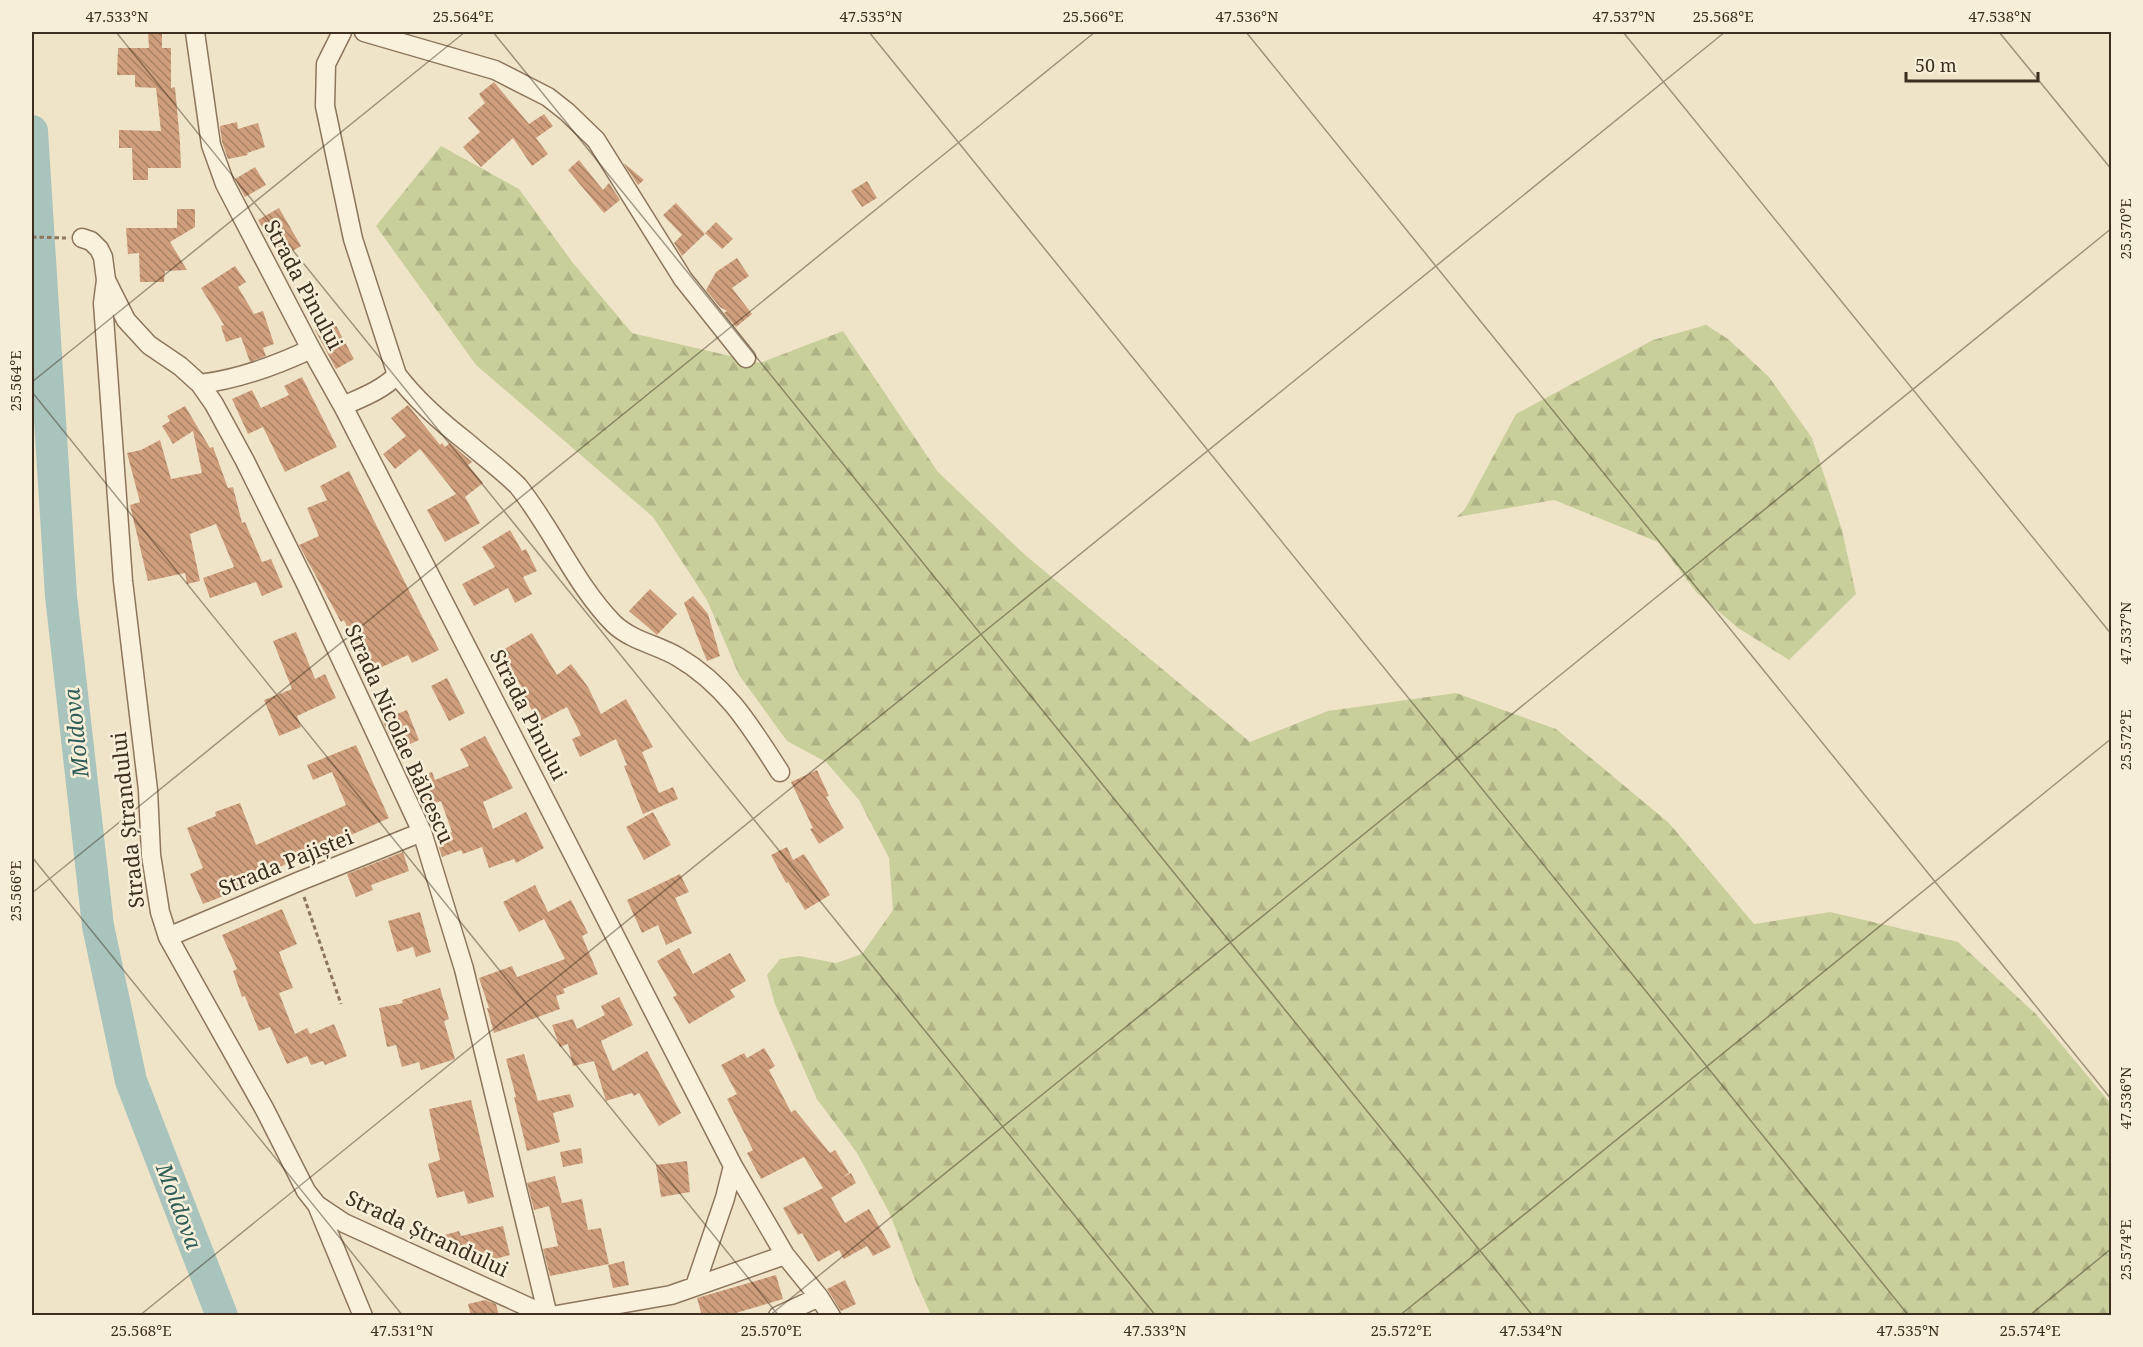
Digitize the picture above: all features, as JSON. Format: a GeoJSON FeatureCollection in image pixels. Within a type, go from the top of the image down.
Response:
{"type":"FeatureCollection","features":[{"type":"Feature","properties":{"kind":"street","name":"Strada Pinului"},"geometry":{"type":"LineString","coordinates":[[195,32],[211,145],[225,184],[343,406],[733,1166],[785,1256],[819,1297],[831,1316]]}},
{"type":"Feature","properties":{"kind":"street"},"geometry":{"type":"LineString","coordinates":[[342,32],[326,64],[326,106],[353,239],[397,375],[435,415],[518,486],[586,588],[616,626],[627,634],[678,657],[710,680],[737,707],[780,772]]}},
{"type":"Feature","properties":{"kind":"street"},"geometry":{"type":"LineString","coordinates":[[364,32],[495,70],[548,97],[567,112],[596,140],[683,279],[746,358]]}},
{"type":"Feature","properties":{"kind":"street","name":"Strada Nicolae Bălcescu"},"geometry":{"type":"LineString","coordinates":[[82,238],[91,241],[99,249],[103,257],[106,280],[126,320],[149,345],[180,366],[200,384],[214,404],[260,492],[422,832],[464,969],[549,1316]]}},
{"type":"Feature","properties":{"kind":"street","name":"Strada Ștrandului"},"geometry":{"type":"LineString","coordinates":[[106,280],[103,303],[123,580],[148,790],[152,855],[160,912],[168,937],[254,1090],[306,1191],[317,1205],[344,1223],[549,1316]]}},
{"type":"Feature","properties":{"kind":"street"},"geometry":{"type":"LineString","coordinates":[[200,384],[229,380],[274,366],[311,349]]}},
{"type":"Feature","properties":{"kind":"street"},"geometry":{"type":"LineString","coordinates":[[343,406],[374,392],[397,375]]}},
{"type":"Feature","properties":{"kind":"street","name":"Strada Pajiștei"},"geometry":{"type":"LineString","coordinates":[[168,937],[422,832]]}},
{"type":"Feature","properties":{"kind":"street"},"geometry":{"type":"LineString","coordinates":[[695,1286],[725,1198],[733,1166]]}},
{"type":"Feature","properties":{"kind":"street"},"geometry":{"type":"LineString","coordinates":[[317,1205],[363,1316]]}},
{"type":"Feature","properties":{"kind":"street"},"geometry":{"type":"LineString","coordinates":[[549,1316],[671,1295],[785,1256]]}},
{"type":"Feature","properties":{"kind":"street"},"geometry":{"type":"LineString","coordinates":[[773,1312],[819,1297]]}},
{"type":"Feature","properties":{"kind":"path"},"geometry":{"type":"LineString","coordinates":[[32,237],[82,238]]}},
{"type":"Feature","properties":{"kind":"path"},"geometry":{"type":"LineString","coordinates":[[300,881],[309,915],[341,1004]]}},
{"type":"Feature","properties":{"kind":"green space"},"geometry":{"type":"Polygon","coordinates":[[[441,146],[519,189],[573,263],[632,333],[760,363],[843,331],[938,472],[1024,554],[1250,742],[1328,711],[1456,693],[1556,729],[1669,823],[1754,924],[1830,912],[1958,942],[2036,1014],[2111,1104],[2111,1315],[931,1315],[890,1214],[857,1153],[817,1099],[775,1004],[767,975],[780,959],[799,956],[836,963],[862,954],[893,910],[889,858],[859,800],[826,762],[787,741],[739,675],[707,600],[653,517],[476,365],[376,226],[441,146]]]}},
{"type":"Feature","properties":{"kind":"green space"},"geometry":{"type":"Polygon","coordinates":[[[1706,325],[1728,339],[1769,377],[1812,438],[1842,530],[1856,594],[1789,660],[1738,628],[1697,593],[1658,542],[1554,500],[1457,517],[1465,509],[1516,414],[1653,340],[1706,325]]]}},
{"type":"Feature","properties":{"kind":"building"},"geometry":{"type":"Polygon","coordinates":[[[148,32],[162,32],[162,48],[171,48],[171,88],[175,87],[181,168],[148,168],[148,180],[133,180],[132,148],[119,148],[119,130],[161,131],[156,88],[135,87],[135,75],[117,75],[118,48],[149,48],[148,32]]]}},
{"type":"Feature","properties":{"kind":"building"},"geometry":{"type":"Polygon","coordinates":[[[494,82],[529,124],[544,114],[553,126],[536,138],[548,154],[532,166],[513,138],[481,167],[463,147],[480,132],[468,118],[485,103],[479,94],[494,82]]]}},
{"type":"Feature","properties":{"kind":"building"},"geometry":{"type":"Polygon","coordinates":[[[237,122],[238,129],[258,123],[265,147],[247,153],[248,155],[228,159],[222,142],[220,126],[237,122]]]}},
{"type":"Feature","properties":{"kind":"building"},"geometry":{"type":"Polygon","coordinates":[[[579,160],[603,190],[609,183],[620,200],[604,213],[568,170],[579,160]]]}},
{"type":"Feature","properties":{"kind":"building"},"geometry":{"type":"Polygon","coordinates":[[[625,164],[644,180],[638,185],[625,164]]]}},
{"type":"Feature","properties":{"kind":"building"},"geometry":{"type":"Polygon","coordinates":[[[255,167],[266,185],[245,197],[235,179],[255,167]]]}},
{"type":"Feature","properties":{"kind":"building"},"geometry":{"type":"Polygon","coordinates":[[[867,181],[877,198],[862,207],[851,191],[867,181]]]}},
{"type":"Feature","properties":{"kind":"building"},"geometry":{"type":"Polygon","coordinates":[[[676,203],[705,234],[682,256],[674,243],[682,235],[663,215],[676,203]]]}},
{"type":"Feature","properties":{"kind":"building"},"geometry":{"type":"Polygon","coordinates":[[[279,208],[301,246],[281,258],[258,220],[279,208]]]}},
{"type":"Feature","properties":{"kind":"building"},"geometry":{"type":"Polygon","coordinates":[[[177,209],[195,209],[195,227],[170,242],[187,270],[165,271],[164,282],[140,282],[139,253],[128,254],[126,228],[177,228],[177,209]]]}},
{"type":"Feature","properties":{"kind":"building"},"geometry":{"type":"Polygon","coordinates":[[[716,222],[733,239],[722,249],[705,233],[716,222]]]}},
{"type":"Feature","properties":{"kind":"building"},"geometry":{"type":"Polygon","coordinates":[[[737,258],[749,276],[732,288],[752,314],[736,327],[724,313],[727,311],[720,307],[706,290],[716,272],[737,258]]]}},
{"type":"Feature","properties":{"kind":"building"},"geometry":{"type":"Polygon","coordinates":[[[235,266],[246,282],[238,287],[254,314],[263,311],[274,344],[263,348],[266,356],[250,362],[241,337],[226,342],[221,326],[224,325],[201,288],[235,266]]]}},
{"type":"Feature","properties":{"kind":"building"},"geometry":{"type":"Polygon","coordinates":[[[333,320],[354,359],[336,369],[315,330],[333,320]]]}},
{"type":"Feature","properties":{"kind":"building"},"geometry":{"type":"Polygon","coordinates":[[[302,377],[337,447],[285,472],[263,427],[248,434],[232,399],[252,390],[261,408],[289,395],[284,386],[302,377]]]}},
{"type":"Feature","properties":{"kind":"building"},"geometry":{"type":"Polygon","coordinates":[[[408,405],[440,445],[442,443],[445,447],[450,443],[472,462],[468,465],[483,483],[465,497],[480,523],[445,542],[427,510],[456,494],[420,449],[395,469],[383,454],[406,436],[391,418],[408,405]]]}},
{"type":"Feature","properties":{"kind":"building"},"geometry":{"type":"Polygon","coordinates":[[[185,406],[210,448],[213,447],[228,488],[233,487],[242,523],[245,522],[262,562],[271,559],[283,587],[262,596],[256,582],[210,598],[203,578],[234,567],[216,524],[190,534],[200,581],[187,584],[185,573],[148,581],[130,505],[140,502],[127,453],[141,450],[160,440],[171,479],[202,473],[193,431],[173,444],[162,426],[170,421],[167,416],[185,406]]]}},
{"type":"Feature","properties":{"kind":"building"},"geometry":{"type":"Polygon","coordinates":[[[349,471],[439,650],[412,663],[408,655],[369,673],[344,620],[341,622],[299,545],[319,536],[307,508],[327,500],[320,486],[349,471]]]}},
{"type":"Feature","properties":{"kind":"building"},"geometry":{"type":"Polygon","coordinates":[[[510,530],[522,551],[526,549],[537,571],[523,577],[532,594],[515,603],[508,588],[474,606],[462,584],[495,567],[482,547],[510,530]]]}},
{"type":"Feature","properties":{"kind":"building"},"geometry":{"type":"Polygon","coordinates":[[[650,589],[677,614],[657,635],[629,611],[650,589]]]}},
{"type":"Feature","properties":{"kind":"building"},"geometry":{"type":"Polygon","coordinates":[[[693,596],[708,614],[720,656],[707,661],[684,603],[693,596]]]}},
{"type":"Feature","properties":{"kind":"building"},"geometry":{"type":"Polygon","coordinates":[[[296,632],[315,679],[325,674],[336,698],[297,716],[301,727],[279,736],[264,700],[292,689],[273,641],[296,632]]]}},
{"type":"Feature","properties":{"kind":"building"},"geometry":{"type":"Polygon","coordinates":[[[532,633],[557,675],[571,664],[588,687],[601,714],[626,699],[653,747],[642,752],[659,793],[673,787],[678,799],[643,814],[616,739],[580,757],[572,739],[581,735],[567,707],[538,722],[524,696],[526,695],[501,651],[532,633]]]}},
{"type":"Feature","properties":{"kind":"building"},"geometry":{"type":"Polygon","coordinates":[[[447,678],[465,713],[449,721],[431,686],[447,678]]]}},
{"type":"Feature","properties":{"kind":"building"},"geometry":{"type":"Polygon","coordinates":[[[407,710],[419,740],[396,750],[382,720],[407,710]]]}},
{"type":"Feature","properties":{"kind":"building"},"geometry":{"type":"Polygon","coordinates":[[[485,736],[513,788],[483,802],[493,829],[526,812],[544,848],[516,863],[514,859],[489,868],[482,847],[463,854],[461,850],[442,857],[436,838],[452,832],[441,801],[423,808],[411,781],[432,772],[435,780],[469,766],[460,749],[485,736]]]}},
{"type":"Feature","properties":{"kind":"building"},"geometry":{"type":"Polygon","coordinates":[[[356,745],[389,818],[275,869],[257,878],[259,882],[203,904],[190,874],[203,868],[187,828],[216,816],[215,812],[240,803],[256,845],[346,805],[332,772],[313,780],[307,765],[356,745]]]}},
{"type":"Feature","properties":{"kind":"building"},"geometry":{"type":"Polygon","coordinates":[[[817,770],[829,796],[826,797],[844,828],[819,844],[810,829],[813,828],[791,782],[817,770]]]}},
{"type":"Feature","properties":{"kind":"building"},"geometry":{"type":"Polygon","coordinates":[[[653,812],[671,845],[644,860],[626,827],[653,812]]]}},
{"type":"Feature","properties":{"kind":"building"},"geometry":{"type":"Polygon","coordinates":[[[787,847],[793,860],[804,854],[830,895],[805,910],[788,882],[786,883],[771,855],[787,847]]]}},
{"type":"Feature","properties":{"kind":"building"},"geometry":{"type":"Polygon","coordinates":[[[403,852],[409,871],[371,885],[373,890],[356,897],[347,874],[403,852]]]}},
{"type":"Feature","properties":{"kind":"building"},"geometry":{"type":"Polygon","coordinates":[[[680,874],[689,892],[675,898],[692,933],[666,945],[658,925],[642,933],[627,900],[680,874]]]}},
{"type":"Feature","properties":{"kind":"building"},"geometry":{"type":"Polygon","coordinates":[[[535,885],[548,912],[571,900],[588,933],[582,936],[598,974],[563,989],[565,993],[556,996],[560,1009],[494,1033],[479,978],[512,966],[517,977],[565,959],[544,919],[519,932],[503,902],[535,885]]]}},
{"type":"Feature","properties":{"kind":"building"},"geometry":{"type":"Polygon","coordinates":[[[282,909],[297,944],[279,952],[293,988],[279,993],[295,1034],[307,1028],[310,1034],[334,1024],[347,1056],[325,1065],[323,1061],[311,1065],[307,1056],[287,1064],[270,1027],[259,1031],[245,996],[242,997],[233,971],[237,969],[222,935],[282,909]]]}},
{"type":"Feature","properties":{"kind":"building"},"geometry":{"type":"Polygon","coordinates":[[[420,912],[431,952],[416,957],[413,947],[397,952],[388,921],[420,912]]]}},
{"type":"Feature","properties":{"kind":"building"},"geometry":{"type":"Polygon","coordinates":[[[679,948],[693,974],[730,953],[746,981],[730,990],[735,997],[689,1024],[673,997],[677,995],[657,961],[679,948]]]}},
{"type":"Feature","properties":{"kind":"building"},"geometry":{"type":"Polygon","coordinates":[[[440,988],[449,1019],[444,1021],[455,1059],[421,1070],[419,1062],[402,1067],[396,1045],[387,1047],[379,1008],[403,1003],[402,1000],[440,988]]]}},
{"type":"Feature","properties":{"kind":"building"},"geometry":{"type":"Polygon","coordinates":[[[619,997],[633,1025],[601,1041],[613,1071],[647,1051],[681,1113],[659,1126],[639,1093],[606,1101],[594,1061],[573,1066],[568,1044],[560,1047],[552,1025],[573,1019],[577,1029],[605,1015],[601,1006],[619,997]]]}},
{"type":"Feature","properties":{"kind":"building"},"geometry":{"type":"Polygon","coordinates":[[[764,1048],[775,1066],[769,1070],[791,1112],[795,1110],[830,1153],[835,1150],[849,1173],[841,1178],[851,1173],[856,1183],[831,1198],[845,1223],[869,1209],[891,1247],[873,1256],[867,1246],[844,1259],[839,1250],[818,1262],[802,1233],[798,1235],[783,1208],[823,1188],[804,1157],[761,1179],[747,1153],[753,1150],[727,1099],[737,1094],[721,1065],[744,1053],[747,1058],[764,1048]]]}},
{"type":"Feature","properties":{"kind":"building"},"geometry":{"type":"Polygon","coordinates":[[[524,1054],[538,1101],[570,1094],[574,1107],[553,1113],[560,1142],[527,1151],[506,1059],[524,1054]]]}},
{"type":"Feature","properties":{"kind":"building"},"geometry":{"type":"Polygon","coordinates":[[[471,1100],[494,1197],[468,1204],[464,1191],[437,1198],[428,1164],[440,1160],[429,1109],[471,1100]]]}},
{"type":"Feature","properties":{"kind":"building"},"geometry":{"type":"Polygon","coordinates":[[[581,1148],[583,1163],[563,1167],[560,1152],[581,1148]]]}},
{"type":"Feature","properties":{"kind":"building"},"geometry":{"type":"Polygon","coordinates":[[[687,1161],[690,1192],[661,1197],[656,1165],[687,1161]]]}},
{"type":"Feature","properties":{"kind":"building"},"geometry":{"type":"Polygon","coordinates":[[[555,1176],[562,1203],[558,1204],[582,1199],[588,1230],[601,1228],[609,1264],[550,1276],[543,1249],[558,1246],[549,1206],[534,1210],[527,1183],[555,1176]]]}},
{"type":"Feature","properties":{"kind":"building"},"geometry":{"type":"Polygon","coordinates":[[[503,1226],[510,1255],[472,1265],[446,1252],[441,1236],[459,1231],[461,1236],[503,1226]]]}},
{"type":"Feature","properties":{"kind":"building"},"geometry":{"type":"Polygon","coordinates":[[[624,1261],[629,1285],[613,1288],[608,1265],[624,1261]]]}},
{"type":"Feature","properties":{"kind":"building"},"geometry":{"type":"Polygon","coordinates":[[[776,1275],[783,1299],[726,1316],[702,1316],[697,1298],[776,1275]]]}},
{"type":"Feature","properties":{"kind":"building"},"geometry":{"type":"Polygon","coordinates":[[[845,1280],[856,1304],[841,1311],[827,1289],[845,1280]]]}},
{"type":"Feature","properties":{"kind":"building"},"geometry":{"type":"Polygon","coordinates":[[[485,1300],[496,1304],[499,1316],[471,1316],[468,1304],[485,1300]]]}},
{"type":"Feature","properties":{"kind":"waterway","name":"Moldova"},"geometry":{"type":"LineString","coordinates":[[32,131],[61,596],[98,926],[131,1081],[222,1316]]}}]}
